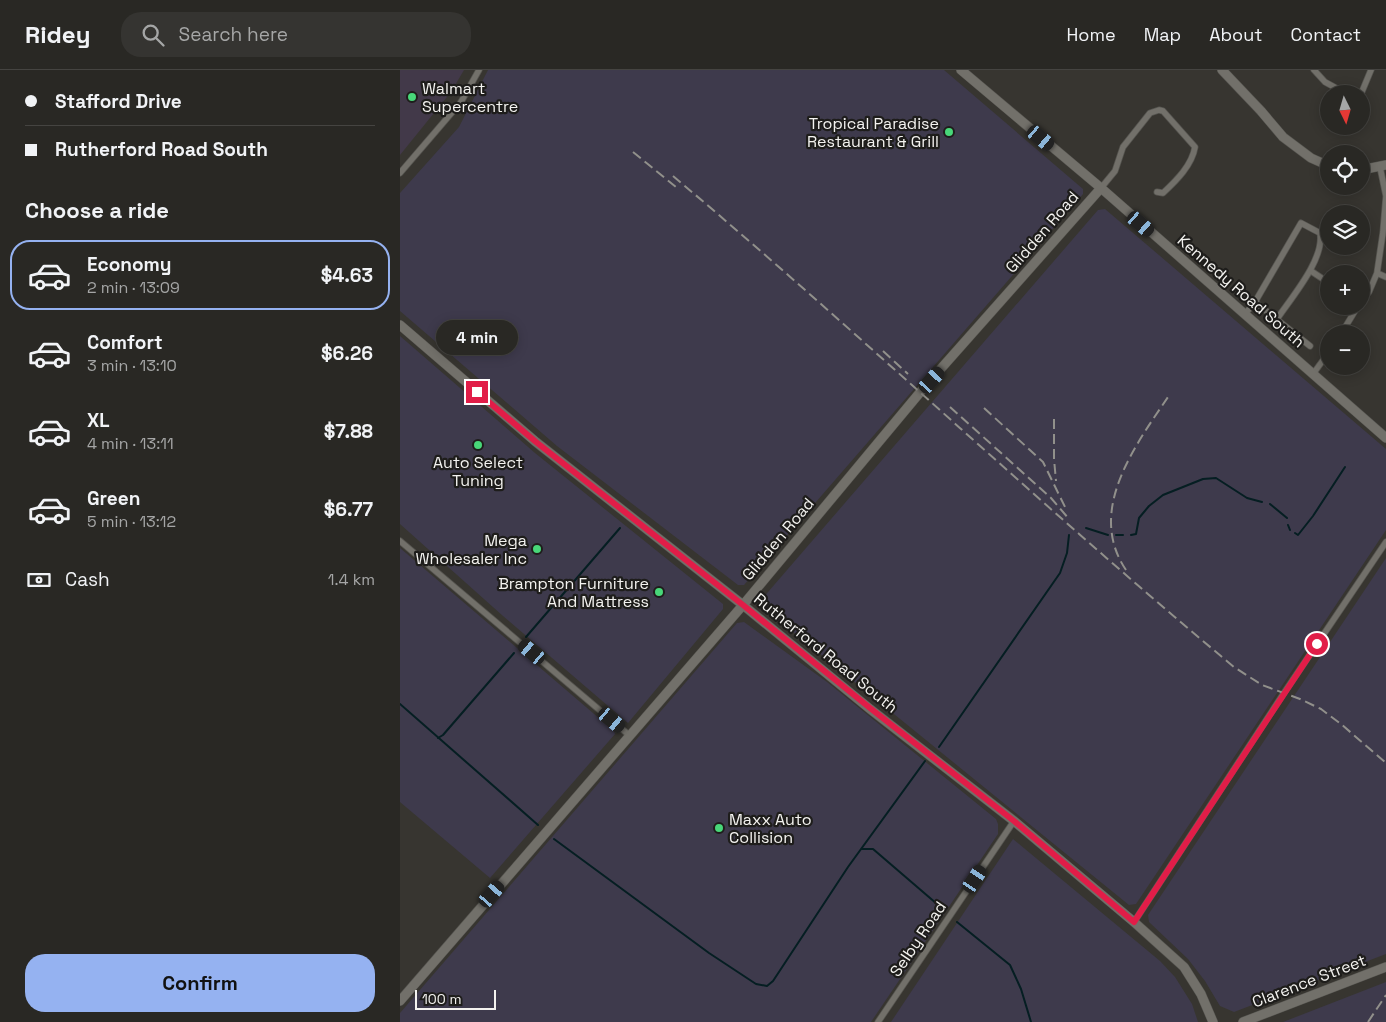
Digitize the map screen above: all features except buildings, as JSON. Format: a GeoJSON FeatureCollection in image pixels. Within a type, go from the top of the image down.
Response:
{"type":"FeatureCollection","features":[{"type":"Feature","properties":{"kind":"street"},"geometry":{"type":"LineString","coordinates":[[400,173],[461,102],[479,70]]}},
{"type":"Feature","properties":{"kind":"street","name":"Kennedy Road South"},"geometry":{"type":"LineString","coordinates":[[961,70],[1100,188],[1386,438]]}},
{"type":"Feature","properties":{"kind":"street"},"geometry":{"type":"LineString","coordinates":[[1222,70],[1283,137],[1311,158],[1320,162]]}},
{"type":"Feature","properties":{"kind":"street"},"geometry":{"type":"LineString","coordinates":[[1314,70],[1331,85]]}},
{"type":"Feature","properties":{"kind":"street"},"geometry":{"type":"LineString","coordinates":[[1364,85],[1371,70]]}},
{"type":"Feature","properties":{"kind":"street"},"geometry":{"type":"LineString","coordinates":[[1100,188],[1115,171],[1124,147],[1150,113],[1159,110],[1163,111],[1195,147],[1193,156],[1176,181],[1163,193],[1157,192]]}},
{"type":"Feature","properties":{"kind":"street"},"geometry":{"type":"LineString","coordinates":[[1370,168],[1383,166],[1386,196],[1386,209],[1377,273],[1370,290]]}},
{"type":"Feature","properties":{"kind":"street","name":"Glidden Road"},"geometry":{"type":"LineString","coordinates":[[400,1001],[743,605],[922,390],[1100,188]]}},
{"type":"Feature","properties":{"kind":"street"},"geometry":{"type":"LineString","coordinates":[[1244,314],[1255,302],[1301,223],[1320,234],[1321,241],[1311,271],[1278,319]]}},
{"type":"Feature","properties":{"kind":"street"},"geometry":{"type":"LineString","coordinates":[[1311,271],[1320,277]]}},
{"type":"Feature","properties":{"kind":"street"},"geometry":{"type":"LineString","coordinates":[[1377,273],[1386,277]]}},
{"type":"Feature","properties":{"kind":"street"},"geometry":{"type":"LineString","coordinates":[[1255,302],[1310,346]]}},
{"type":"Feature","properties":{"kind":"street","name":"Rutherford Road South"},"geometry":{"type":"LineString","coordinates":[[400,325],[536,442],[1014,821],[1134,922],[1184,967],[1201,994],[1213,1022]]}},
{"type":"Feature","properties":{"kind":"street"},"geometry":{"type":"LineString","coordinates":[[1313,374],[1320,364]]}},
{"type":"Feature","properties":{"kind":"street"},"geometry":{"type":"LineString","coordinates":[[400,541],[629,735]]}},
{"type":"Feature","properties":{"kind":"street"},"geometry":{"type":"LineString","coordinates":[[1134,922],[1386,542]]}},
{"type":"Feature","properties":{"kind":"street","name":"Selby Road"},"geometry":{"type":"LineString","coordinates":[[878,1022],[1014,821]]}},
{"type":"Feature","properties":{"kind":"street","name":"Clarence Street"},"geometry":{"type":"LineString","coordinates":[[1243,1022],[1386,967]]}},
{"type":"Feature","properties":{"kind":"shaded area"},"geometry":{"type":"Polygon","coordinates":[[[400,70],[464,70],[451,92],[400,155],[400,70]]]}},
{"type":"Feature","properties":{"kind":"shaded area"},"geometry":{"type":"Polygon","coordinates":[[[488,70],[944,70],[1083,189],[1083,194],[744,585],[738,585],[557,446],[400,311],[400,193],[459,127],[488,70]]]}},
{"type":"Feature","properties":{"kind":"shaded area"},"geometry":{"type":"Polygon","coordinates":[[[1105,209],[1386,449],[1386,530],[1136,904],[1129,905],[766,610],[762,599],[1098,210],[1105,209]]]}},
{"type":"Feature","properties":{"kind":"shaded area"},"geometry":{"type":"Polygon","coordinates":[[[400,336],[535,453],[723,604],[723,609],[628,723],[503,616],[400,524],[400,336]]]}},
{"type":"Feature","properties":{"kind":"shaded area"},"geometry":{"type":"Polygon","coordinates":[[[400,548],[614,731],[615,734],[490,878],[400,802],[400,548]]]}},
{"type":"Feature","properties":{"kind":"shaded area"},"geometry":{"type":"Polygon","coordinates":[[[1386,558],[1386,954],[1234,1012],[1220,1006],[1205,981],[1188,959],[1149,922],[1148,915],[1386,558]]]}},
{"type":"Feature","properties":{"kind":"shaded area"},"geometry":{"type":"Polygon","coordinates":[[[744,622],[827,682],[996,819],[998,824],[998,834],[871,1022],[400,1022],[400,1013],[737,623],[744,622]]]}},
{"type":"Feature","properties":{"kind":"shaded area"},"geometry":{"type":"Polygon","coordinates":[[[1013,839],[1160,961],[1175,977],[1192,1004],[1198,1022],[891,1022],[1013,839]]]}},
{"type":"Feature","properties":{"kind":"shaded area"},"geometry":{"type":"Polygon","coordinates":[[[1386,982],[1386,1022],[1283,1022],[1386,982]]]}},
{"type":"Feature","properties":{"kind":"waterway"},"geometry":{"type":"LineString","coordinates":[[1295,533],[1298,535],[1313,516],[1345,467]]}},
{"type":"Feature","properties":{"kind":"waterway"},"geometry":{"type":"LineString","coordinates":[[1131,535],[1136,534],[1139,518],[1149,506],[1163,495],[1203,479],[1216,478],[1247,498],[1262,502]]}},
{"type":"Feature","properties":{"kind":"waterway"},"geometry":{"type":"LineString","coordinates":[[1270,504],[1287,518]]}},
{"type":"Feature","properties":{"kind":"waterway"},"geometry":{"type":"LineString","coordinates":[[1288,525],[1290,530]]}},
{"type":"Feature","properties":{"kind":"waterway"},"geometry":{"type":"LineString","coordinates":[[526,637],[620,528]]}},
{"type":"Feature","properties":{"kind":"waterway"},"geometry":{"type":"LineString","coordinates":[[1086,528],[1108,535]]}},
{"type":"Feature","properties":{"kind":"waterway"},"geometry":{"type":"LineString","coordinates":[[939,747],[1060,573],[1067,553],[1069,535]]}},
{"type":"Feature","properties":{"kind":"waterway"},"geometry":{"type":"LineString","coordinates":[[1116,535],[1123,535]]}},
{"type":"Feature","properties":{"kind":"waterway"},"geometry":{"type":"LineString","coordinates":[[438,738],[443,735],[514,653]]}},
{"type":"Feature","properties":{"kind":"waterway"},"geometry":{"type":"LineString","coordinates":[[400,704],[538,825]]}},
{"type":"Feature","properties":{"kind":"waterway"},"geometry":{"type":"LineString","coordinates":[[554,839],[709,953],[756,984],[767,986],[773,981],[848,867],[925,761]]}},
{"type":"Feature","properties":{"kind":"waterway"},"geometry":{"type":"LineString","coordinates":[[862,849],[873,849],[944,910]]}},
{"type":"Feature","properties":{"kind":"waterway"},"geometry":{"type":"LineString","coordinates":[[957,922],[1010,965],[1021,989],[1031,1022]]}},
{"type":"Feature","properties":{"kind":"railway"},"geometry":{"type":"LineString","coordinates":[[633,152],[676,187]]}},
{"type":"Feature","properties":{"kind":"railway"},"geometry":{"type":"LineString","coordinates":[[673,176],[814,298],[1092,546],[1234,667],[1262,685],[1321,709],[1386,763]]}},
{"type":"Feature","properties":{"kind":"railway"},"geometry":{"type":"LineString","coordinates":[[883,351],[908,374]]}},
{"type":"Feature","properties":{"kind":"railway"},"geometry":{"type":"LineString","coordinates":[[1126,570],[1115,548],[1111,525],[1113,502],[1130,458],[1168,397]]}},
{"type":"Feature","properties":{"kind":"railway"},"geometry":{"type":"LineString","coordinates":[[950,407],[1051,498],[1069,519]]}},
{"type":"Feature","properties":{"kind":"railway"},"geometry":{"type":"LineString","coordinates":[[984,408],[1043,462],[1066,509]]}},
{"type":"Feature","properties":{"kind":"railway"},"geometry":{"type":"LineString","coordinates":[[1054,419],[1056,481]]}},
{"type":"Feature","properties":{"kind":"railway"},"geometry":{"type":"LineString","coordinates":[[1368,1022],[1386,995]]}},
{"type":"Feature","properties":{"kind":"place","name":"Walmart Supercentre"},"geometry":{"type":"Point","coordinates":[412,97]}},
{"type":"Feature","properties":{"kind":"place","name":"Tropical Paradise Restaurant & Grill"},"geometry":{"type":"Point","coordinates":[949,132]}},
{"type":"Feature","properties":{"kind":"place","name":"Auto Select Tuning"},"geometry":{"type":"Point","coordinates":[478,445]}},
{"type":"Feature","properties":{"kind":"place","name":"Mega Wholesaler Inc"},"geometry":{"type":"Point","coordinates":[537,549]}},
{"type":"Feature","properties":{"kind":"place","name":"Brampton Furniture And Mattress"},"geometry":{"type":"Point","coordinates":[659,592]}},
{"type":"Feature","properties":{"kind":"place","name":"Maxx Auto Collision"},"geometry":{"type":"Point","coordinates":[719,828]}},
{"type":"Feature","properties":{"kind":"route"},"geometry":{"type":"LineString","coordinates":[[477,392],[536,442],[1014,821],[1134,922],[1317,644]]}}]}
